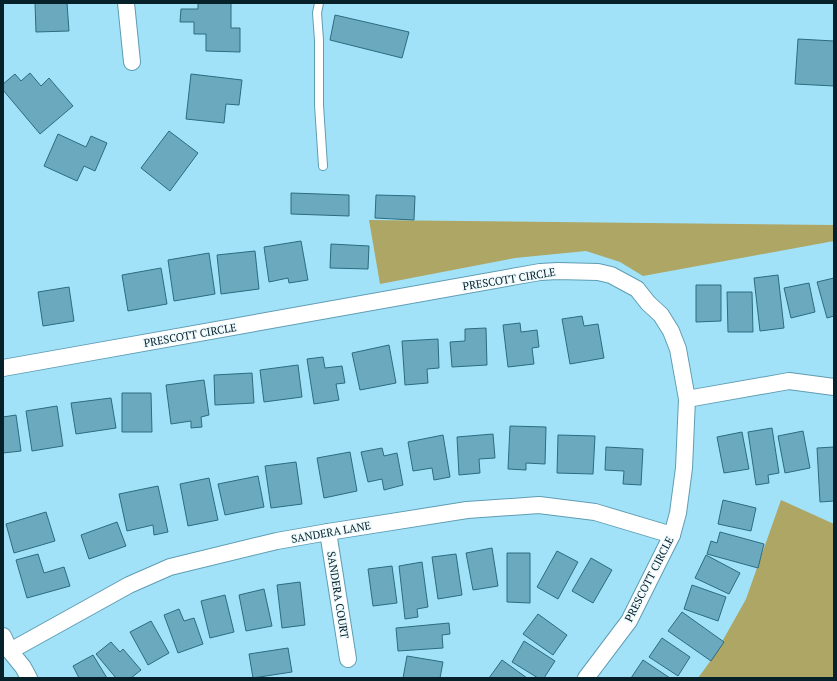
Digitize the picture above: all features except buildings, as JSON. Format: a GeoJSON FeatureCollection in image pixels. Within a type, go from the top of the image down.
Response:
{"type":"FeatureCollection","features":[{"type":"Feature","properties":{"kind":"street"},"geometry":{"type":"LineString","coordinates":[[126,3],[132,62]]}},
{"type":"Feature","properties":{"kind":"street","name":"PRESCOTT CIRCLE"},"geometry":{"type":"LineString","coordinates":[[3,368],[540,272],[598,272],[611,275],[637,289],[660,315],[671,331],[678,349],[687,398],[684,468],[678,513],[672,535],[628,621],[586,678]]}},
{"type":"Feature","properties":{"kind":"street"},"geometry":{"type":"LineString","coordinates":[[687,398],[789,381],[834,386]]}},
{"type":"Feature","properties":{"kind":"street","name":"SANDERA LANE"},"geometry":{"type":"LineString","coordinates":[[10,651],[129,585],[170,567],[277,541],[328,532],[467,510],[539,506],[595,512],[672,535]]}},
{"type":"Feature","properties":{"kind":"street","name":"SANDERA COURT"},"geometry":{"type":"LineString","coordinates":[[328,532],[348,658]]}},
{"type":"Feature","properties":{"kind":"street"},"geometry":{"type":"LineString","coordinates":[[3,636],[10,651],[23,667],[29,678]]}},
{"type":"Feature","properties":{"kind":"lane"},"geometry":{"type":"LineString","coordinates":[[319,3],[317,13],[319,40],[319,105],[323,166]]}},
{"type":"Feature","properties":{"kind":"shaded area"},"geometry":{"type":"Polygon","coordinates":[[[369,220],[834,225],[834,241],[643,276],[620,262],[586,251],[515,258],[380,284],[369,220]]]}},
{"type":"Feature","properties":{"kind":"shaded area"},"geometry":{"type":"Polygon","coordinates":[[[781,500],[834,524],[834,678],[698,678],[714,656],[746,599],[781,500]]]}}]}
